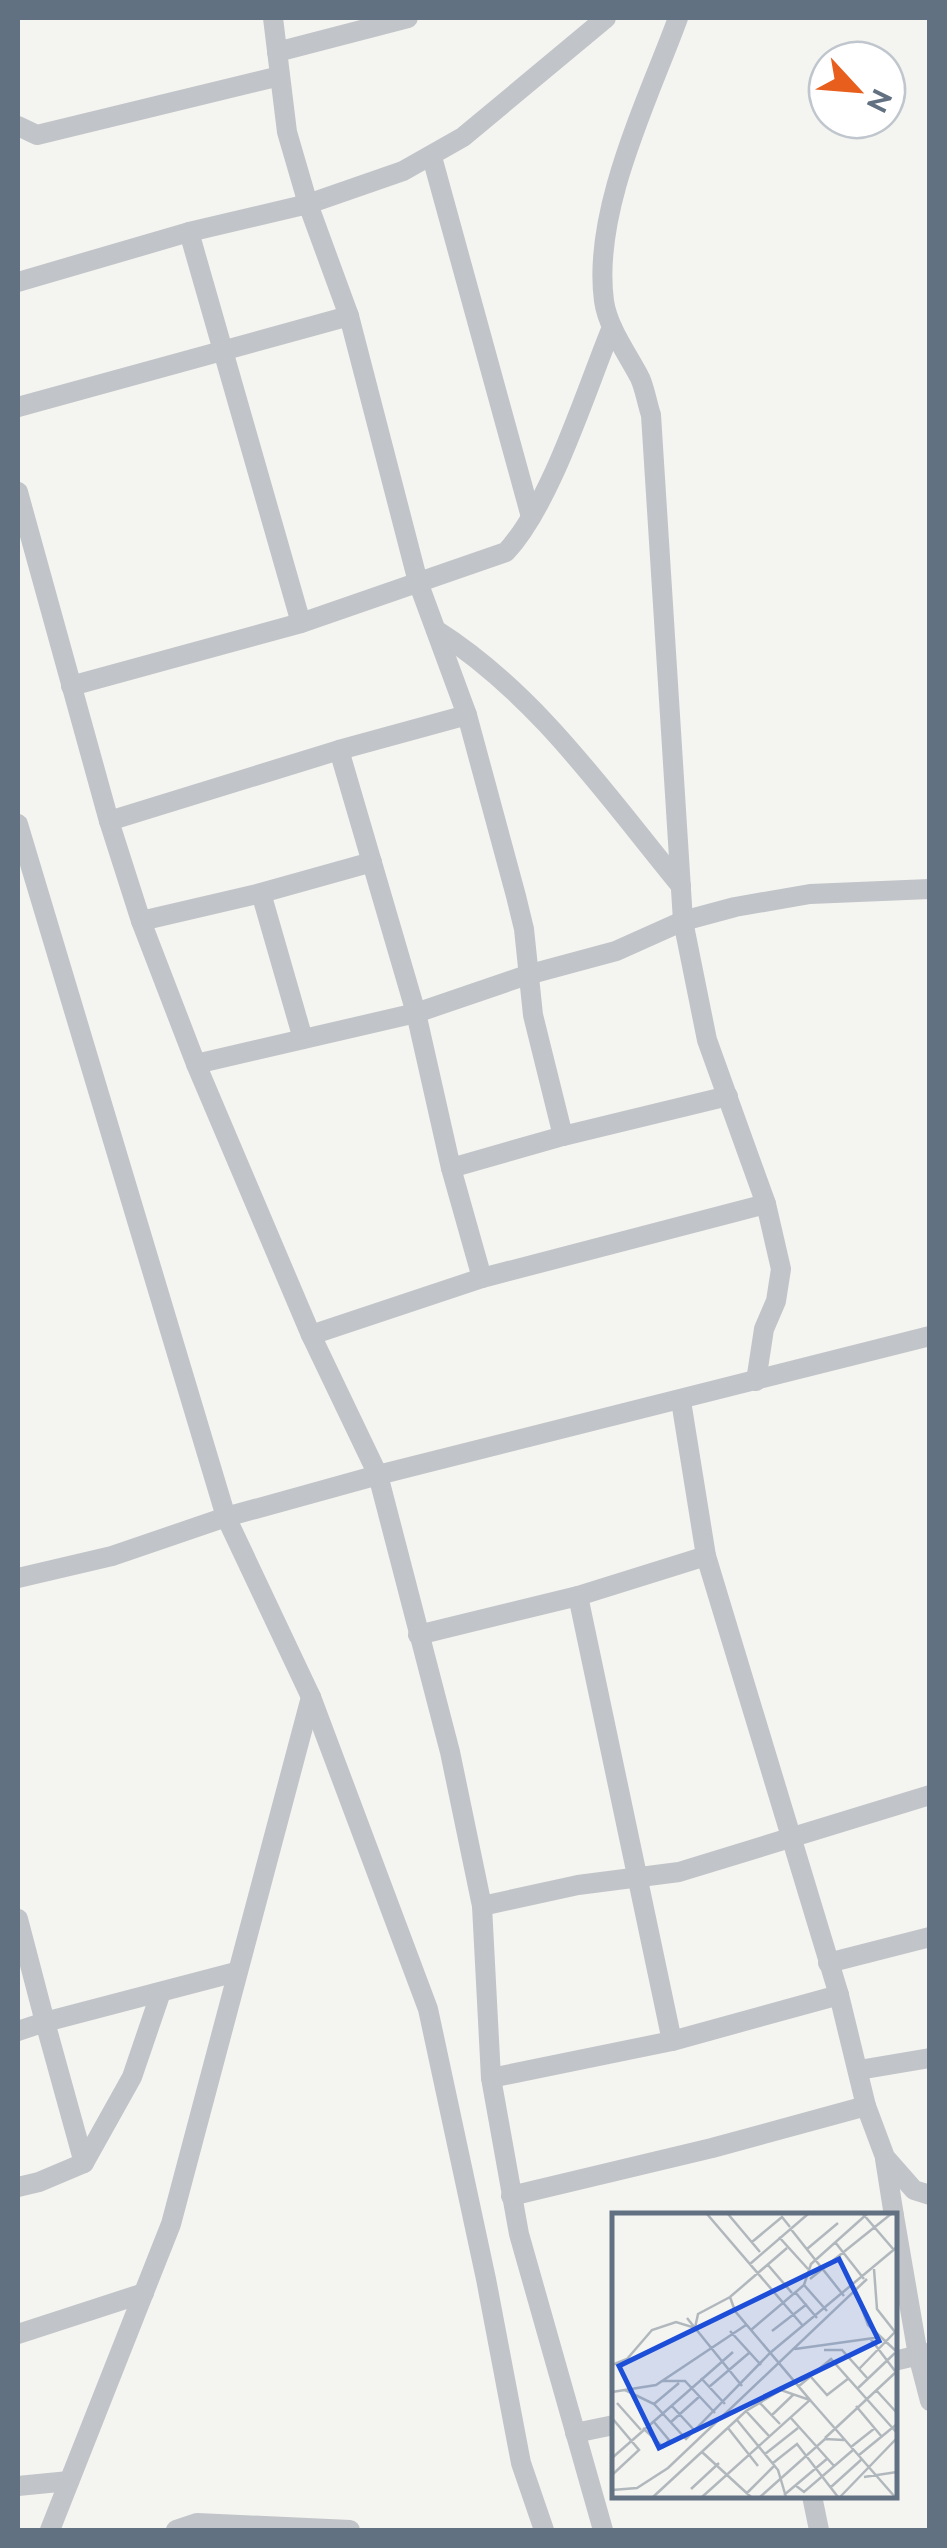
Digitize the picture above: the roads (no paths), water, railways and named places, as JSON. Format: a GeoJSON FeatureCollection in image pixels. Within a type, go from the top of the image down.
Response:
{"type":"FeatureCollection","features":[{"type":"Feature","properties":{"kind":"street"},"geometry":{"type":"LineString","coordinates":[[272,18],[288,132],[308,204],[349,316],[418,582],[468,715],[516,896],[524,929],[533,1014],[563,1136]]}},
{"type":"Feature","properties":{"kind":"street"},"geometry":{"type":"LineString","coordinates":[[277,52],[408,18]]}},
{"type":"Feature","properties":{"kind":"street"},"geometry":{"type":"LineString","coordinates":[[18,282],[189,232],[308,204],[432,158],[463,137],[606,18]]}},
{"type":"Feature","properties":{"kind":"street"},"geometry":{"type":"LineString","coordinates":[[678,18],[607,226],[604,302],[612,327],[642,383],[650,415],[683,921],[707,1040],[766,1204],[780,1269],[776,1301],[764,1329],[756,1381]]}},
{"type":"Feature","properties":{"kind":"street"},"geometry":{"type":"LineString","coordinates":[[18,126],[36,136],[280,76]]}},
{"type":"Feature","properties":{"kind":"street"},"geometry":{"type":"LineString","coordinates":[[432,158],[530,517]]}},
{"type":"Feature","properties":{"kind":"street"},"geometry":{"type":"LineString","coordinates":[[189,232],[301,623]]}},
{"type":"Feature","properties":{"kind":"street"},"geometry":{"type":"LineString","coordinates":[[18,407],[349,316]]}},
{"type":"Feature","properties":{"kind":"street"},"geometry":{"type":"LineString","coordinates":[[71,686],[301,623],[506,552],[518,540],[551,477],[612,327]]}},
{"type":"Feature","properties":{"kind":"street"},"geometry":{"type":"LineString","coordinates":[[18,492],[109,821],[141,921],[196,1064],[311,1335],[378,1475],[450,1752],[482,1906],[492,2078],[518,2234],[603,2530]]}},
{"type":"Feature","properties":{"kind":"street"},"geometry":{"type":"LineString","coordinates":[[436,630],[483,662],[554,731],[682,886]]}},
{"type":"Feature","properties":{"kind":"street"},"geometry":{"type":"LineString","coordinates":[[109,821],[468,715]]}},
{"type":"Feature","properties":{"kind":"street"},"geometry":{"type":"LineString","coordinates":[[339,750],[416,1014],[451,1168],[482,1278]]}},
{"type":"Feature","properties":{"kind":"street"},"geometry":{"type":"LineString","coordinates":[[18,824],[226,1517],[311,1697],[428,2009],[521,2463],[544,2530]]}},
{"type":"Feature","properties":{"kind":"street"},"geometry":{"type":"LineString","coordinates":[[141,921],[372,862]]}},
{"type":"Feature","properties":{"kind":"street"},"geometry":{"type":"LineString","coordinates":[[196,1064],[416,1014],[527,975],[616,951],[683,921],[782,898],[930,889]]}},
{"type":"Feature","properties":{"kind":"street"},"geometry":{"type":"LineString","coordinates":[[261,893],[302,1040]]}},
{"type":"Feature","properties":{"kind":"street"},"geometry":{"type":"LineString","coordinates":[[451,1168],[728,1096]]}},
{"type":"Feature","properties":{"kind":"street"},"geometry":{"type":"LineString","coordinates":[[311,1335],[482,1278],[766,1204]]}},
{"type":"Feature","properties":{"kind":"street"},"geometry":{"type":"LineString","coordinates":[[18,1578],[112,1556],[226,1517],[378,1475],[930,1336]]}},
{"type":"Feature","properties":{"kind":"street"},"geometry":{"type":"LineString","coordinates":[[681,1400],[706,1556],[839,1995],[866,2106],[884,2157],[893,2213]]}},
{"type":"Feature","properties":{"kind":"street"},"geometry":{"type":"LineString","coordinates":[[418,1635],[578,1596],[706,1556]]}},
{"type":"Feature","properties":{"kind":"street"},"geometry":{"type":"LineString","coordinates":[[578,1596],[672,2041]]}},
{"type":"Feature","properties":{"kind":"street"},"geometry":{"type":"LineString","coordinates":[[50,2530],[172,2224],[311,1697]]}},
{"type":"Feature","properties":{"kind":"street"},"geometry":{"type":"LineString","coordinates":[[482,1906],[578,1885],[640,1878],[712,1863],[930,1795]]}},
{"type":"Feature","properties":{"kind":"street"},"geometry":{"type":"LineString","coordinates":[[18,1919],[84,2163]]}},
{"type":"Feature","properties":{"kind":"street"},"geometry":{"type":"LineString","coordinates":[[828,1963],[930,1937]]}},
{"type":"Feature","properties":{"kind":"street"},"geometry":{"type":"LineString","coordinates":[[18,2031],[236,1972]]}},
{"type":"Feature","properties":{"kind":"street"},"geometry":{"type":"LineString","coordinates":[[18,2187],[84,2163],[132,2078],[161,1992]]}},
{"type":"Feature","properties":{"kind":"street"},"geometry":{"type":"LineString","coordinates":[[492,2078],[672,2041],[839,1995]]}},
{"type":"Feature","properties":{"kind":"street"},"geometry":{"type":"LineString","coordinates":[[859,2070],[930,2058]]}},
{"type":"Feature","properties":{"kind":"street"},"geometry":{"type":"LineString","coordinates":[[512,2196],[866,2106]]}},
{"type":"Feature","properties":{"kind":"street"},"geometry":{"type":"LineString","coordinates":[[884,2157],[914,2190],[930,2194]]}},
{"type":"Feature","properties":{"kind":"street"},"geometry":{"type":"LineString","coordinates":[[897,2230],[924,2354],[930,2401]]}},
{"type":"Feature","properties":{"kind":"street"},"geometry":{"type":"LineString","coordinates":[[18,2334],[144,2293]]}},
{"type":"Feature","properties":{"kind":"street"},"geometry":{"type":"LineString","coordinates":[[897,2360],[924,2354]]}},
{"type":"Feature","properties":{"kind":"street"},"geometry":{"type":"LineString","coordinates":[[576,2434],[612,2425]]}},
{"type":"Feature","properties":{"kind":"street"},"geometry":{"type":"LineString","coordinates":[[18,2486],[69,2481]]}},
{"type":"Feature","properties":{"kind":"street"},"geometry":{"type":"LineString","coordinates":[[812,2498],[819,2530]]}},
{"type":"Feature","properties":{"kind":"street"},"geometry":{"type":"LineString","coordinates":[[176,2530],[198,2522],[350,2530]]}}]}
